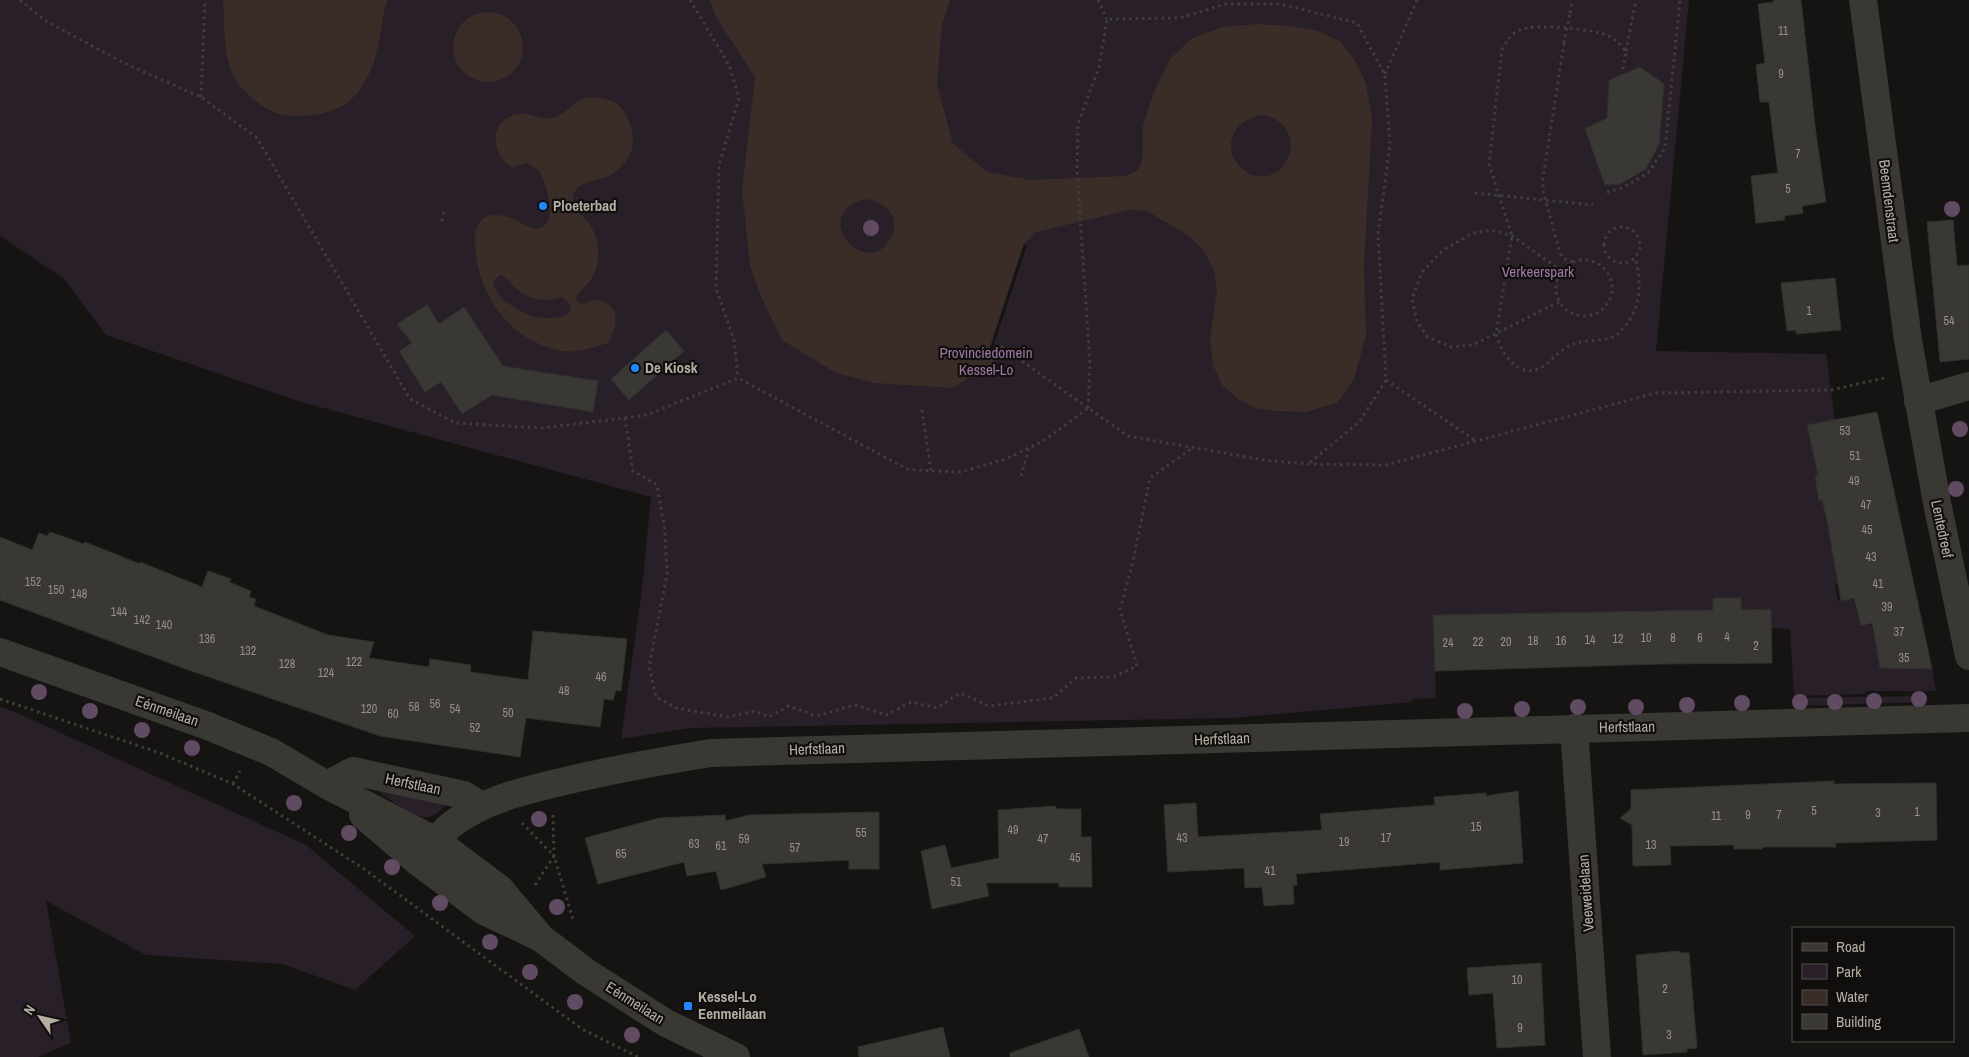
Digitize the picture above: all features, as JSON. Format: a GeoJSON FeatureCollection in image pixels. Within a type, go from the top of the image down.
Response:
{"type":"FeatureCollection","features":[{"type":"Feature","properties":{"kind":"street","name":"Beemdenstraat"},"geometry":{"type":"LineString","coordinates":[[1863,0],[1908,340],[1918,401]]}},
{"type":"Feature","properties":{"kind":"street"},"geometry":{"type":"LineString","coordinates":[[1918,401],[1969,386]]}},
{"type":"Feature","properties":{"kind":"street","name":"Lentedreef"},"geometry":{"type":"LineString","coordinates":[[1918,401],[1969,656]]}},
{"type":"Feature","properties":{"kind":"street","name":"Eénmeilaan"},"geometry":{"type":"LineString","coordinates":[[0,652],[208,726],[271,752],[327,785],[436,841],[500,889],[541,938]]}},
{"type":"Feature","properties":{"kind":"street","name":"Herfstlaan"},"geometry":{"type":"LineString","coordinates":[[418,862],[450,825],[492,802],[546,785],[654,762],[712,753],[1969,718]]}},
{"type":"Feature","properties":{"kind":"street","name":"Veeweidelaan"},"geometry":{"type":"LineString","coordinates":[[1574,728],[1597,1057]]}},
{"type":"Feature","properties":{"kind":"street","name":"Herfstlaan"},"geometry":{"type":"LineString","coordinates":[[327,785],[353,771],[492,802]]}},
{"type":"Feature","properties":{"kind":"street","name":"Eénmeilaan"},"geometry":{"type":"LineString","coordinates":[[327,785],[418,862],[484,910],[541,938],[586,972],[666,1023],[736,1057]]}},
{"type":"Feature","properties":{"kind":"path"},"geometry":{"type":"LineString","coordinates":[[20,0],[46,21],[126,64],[201,97],[258,138],[410,399],[456,423],[543,428],[647,415],[738,378]]}},
{"type":"Feature","properties":{"kind":"path"},"geometry":{"type":"LineString","coordinates":[[201,97],[205,0]]}},
{"type":"Feature","properties":{"kind":"path"},"geometry":{"type":"LineString","coordinates":[[690,0],[729,64],[739,98],[719,165],[716,288],[734,340],[738,378]]}},
{"type":"Feature","properties":{"kind":"path"},"geometry":{"type":"LineString","coordinates":[[1088,408],[1090,364],[1077,169],[1078,124],[1099,67],[1108,19],[1098,0]]}},
{"type":"Feature","properties":{"kind":"path"},"geometry":{"type":"LineString","coordinates":[[1385,75],[1417,0]]}},
{"type":"Feature","properties":{"kind":"path"},"geometry":{"type":"LineString","coordinates":[[1572,0],[1542,178],[1542,192],[1560,253],[1565,259],[1573,262]]}},
{"type":"Feature","properties":{"kind":"path"},"geometry":{"type":"LineString","coordinates":[[1623,69],[1635,5],[1634,0]]}},
{"type":"Feature","properties":{"kind":"path"},"geometry":{"type":"LineString","coordinates":[[1607,192],[1622,188],[1648,173],[1665,148],[1680,0]]}},
{"type":"Feature","properties":{"kind":"path"},"geometry":{"type":"LineString","coordinates":[[1108,19],[1180,18],[1225,4],[1281,4],[1357,23],[1385,75],[1390,145],[1378,234],[1386,380],[1359,422],[1308,464]]}},
{"type":"Feature","properties":{"kind":"path"},"geometry":{"type":"LineString","coordinates":[[1626,52],[1618,42],[1608,36],[1548,26],[1522,28],[1511,36],[1502,49],[1490,164],[1512,236],[1496,334],[1507,359],[1523,370],[1538,369],[1570,345],[1616,336],[1629,322],[1638,304],[1640,272],[1635,258],[1640,248],[1634,232],[1622,228],[1611,232],[1604,248],[1610,258],[1619,263],[1625,263],[1635,258]]}},
{"type":"Feature","properties":{"kind":"path"},"geometry":{"type":"LineString","coordinates":[[1475,193],[1593,206]]}},
{"type":"Feature","properties":{"kind":"path"},"geometry":{"type":"LineString","coordinates":[[442,221],[444,211]]}},
{"type":"Feature","properties":{"kind":"path"},"geometry":{"type":"LineString","coordinates":[[1560,302],[1473,345],[1451,347],[1428,337],[1417,322],[1412,299],[1422,272],[1442,251],[1473,233],[1492,230],[1512,236],[1562,271]]}},
{"type":"Feature","properties":{"kind":"path"},"geometry":{"type":"LineString","coordinates":[[1582,260],[1600,265],[1610,280],[1610,298],[1605,306],[1590,315],[1573,314],[1565,309],[1556,293],[1556,284],[1562,271],[1573,262],[1582,260]]}},
{"type":"Feature","properties":{"kind":"path"},"geometry":{"type":"LineString","coordinates":[[1001,346],[1128,436],[1264,460],[1308,464],[1386,465],[1656,393],[1831,390],[1885,378]]}},
{"type":"Feature","properties":{"kind":"path"},"geometry":{"type":"LineString","coordinates":[[738,378],[907,469],[960,472],[1006,460],[1045,440],[1088,408]]}},
{"type":"Feature","properties":{"kind":"path"},"geometry":{"type":"LineString","coordinates":[[1386,380],[1476,440]]}},
{"type":"Feature","properties":{"kind":"path"},"geometry":{"type":"LineString","coordinates":[[922,410],[931,471]]}},
{"type":"Feature","properties":{"kind":"path"},"geometry":{"type":"LineString","coordinates":[[625,418],[633,471],[657,485],[665,531],[667,574],[649,668],[656,697],[677,708],[728,717],[755,711],[769,717],[788,706],[817,716],[855,705],[886,715],[911,702],[937,708],[960,693],[989,706],[1053,698],[1076,678],[1113,677],[1137,666],[1120,609],[1132,566],[1150,478],[1194,447]]}},
{"type":"Feature","properties":{"kind":"path"},"geometry":{"type":"LineString","coordinates":[[1021,476],[1028,448]]}},
{"type":"Feature","properties":{"kind":"path"},"geometry":{"type":"LineString","coordinates":[[0,699],[160,753],[233,784],[364,869],[582,1030],[638,1057]]}},
{"type":"Feature","properties":{"kind":"path"},"geometry":{"type":"LineString","coordinates":[[546,785],[552,805],[554,856],[586,972]]}},
{"type":"Feature","properties":{"kind":"path"},"geometry":{"type":"LineString","coordinates":[[492,802],[514,816],[554,856]]}},
{"type":"Feature","properties":{"kind":"path"},"geometry":{"type":"LineString","coordinates":[[518,911],[554,856]]}},
{"type":"Feature","properties":{"kind":"green space","name":"Provinciedomein Kessel-Lo"},"geometry":{"type":"Polygon","coordinates":[[[0,0],[1689,0],[1656,351],[1826,354],[1835,420],[1807,426],[1813,452],[1822,450],[1820,501],[1833,498],[1836,512],[1824,514],[1827,526],[1831,525],[1835,566],[1846,570],[1849,582],[1835,585],[1838,601],[1853,599],[1861,626],[1871,624],[1880,668],[1932,669],[1936,691],[1865,691],[1865,694],[1794,696],[1790,629],[1772,628],[1771,609],[1741,610],[1740,598],[1713,598],[1713,610],[1433,615],[1436,698],[1412,699],[1412,702],[1233,718],[690,728],[621,739],[642,589],[651,497],[298,401],[106,335],[64,279],[0,236],[0,0]]]}},
{"type":"Feature","properties":{"kind":"green space"},"geometry":{"type":"Polygon","coordinates":[[[1923,696],[1922,702],[1795,706],[1795,698],[1923,696]]]}},
{"type":"Feature","properties":{"kind":"green space"},"geometry":{"type":"Polygon","coordinates":[[[0,707],[15,712],[306,845],[415,936],[355,990],[282,964],[146,955],[46,901],[71,1043],[38,1057],[0,1057],[0,707]]]}},
{"type":"Feature","properties":{"kind":"green space"},"geometry":{"type":"Polygon","coordinates":[[[377,790],[450,801],[432,816],[419,816],[403,809],[377,790]]]}},
{"type":"Feature","properties":{"kind":"water"},"geometry":{"type":"Polygon","coordinates":[[[223,0],[387,0],[378,48],[371,71],[357,93],[350,100],[332,111],[300,116],[279,114],[268,110],[240,86],[232,73],[224,31],[223,0]]]}},
{"type":"Feature","properties":{"kind":"water"},"geometry":{"type":"Polygon","coordinates":[[[710,0],[950,0],[942,24],[937,85],[953,144],[988,172],[1030,180],[1126,176],[1139,170],[1143,155],[1143,126],[1153,94],[1170,59],[1191,39],[1222,27],[1257,24],[1290,26],[1318,31],[1341,42],[1356,62],[1366,84],[1372,119],[1364,266],[1366,335],[1354,379],[1337,403],[1306,412],[1256,408],[1238,399],[1222,385],[1213,365],[1210,340],[1217,290],[1214,270],[1204,251],[1189,236],[1147,211],[1129,210],[1036,232],[1024,244],[989,350],[999,360],[952,388],[874,383],[836,373],[782,340],[763,301],[750,266],[742,190],[755,77],[716,17],[710,0]],[[1263,115],[1247,120],[1240,125],[1235,131],[1231,145],[1232,154],[1240,167],[1250,174],[1264,176],[1275,173],[1284,165],[1290,154],[1291,142],[1287,131],[1278,121],[1263,115]],[[865,199],[848,207],[841,219],[842,231],[848,242],[858,250],[870,253],[882,249],[892,235],[894,221],[889,210],[884,206],[865,199]]]}},
{"type":"Feature","properties":{"kind":"water"},"geometry":{"type":"Polygon","coordinates":[[[488,12],[507,18],[517,28],[523,47],[517,66],[507,76],[488,82],[469,76],[459,66],[453,47],[459,28],[469,18],[488,12]]]}},
{"type":"Feature","properties":{"kind":"water"},"geometry":{"type":"Polygon","coordinates":[[[589,97],[617,103],[623,110],[632,128],[633,146],[626,162],[610,175],[578,187],[573,197],[574,207],[590,225],[594,233],[598,250],[597,268],[594,275],[576,296],[577,301],[581,304],[593,300],[604,302],[614,311],[616,317],[614,330],[608,343],[592,348],[563,351],[544,346],[526,337],[498,311],[488,294],[481,276],[476,257],[475,238],[479,224],[487,216],[499,215],[534,228],[542,227],[549,218],[548,195],[538,170],[527,163],[512,167],[500,154],[496,138],[497,130],[501,123],[508,117],[517,114],[546,118],[556,117],[577,102],[589,97]],[[500,275],[493,281],[496,291],[505,301],[521,312],[536,317],[557,318],[569,312],[569,304],[561,297],[541,300],[528,296],[517,290],[507,278],[500,275]]]}},
{"type":"Feature","properties":{"kind":"pier"},"geometry":{"type":"Polygon","coordinates":[[[1024,244],[1027,245],[992,350],[1000,357],[999,360],[989,351],[1024,244]]]}},
{"type":"Feature","properties":{"kind":"building"},"geometry":{"type":"Polygon","coordinates":[[[1773,0],[1801,0],[1816,134],[1826,202],[1802,206],[1803,213],[1784,216],[1785,220],[1756,223],[1751,176],[1778,173],[1769,102],[1760,102],[1756,65],[1765,63],[1758,4],[1774,2],[1773,0]]]}},
{"type":"Feature","properties":{"kind":"building"},"geometry":{"type":"Polygon","coordinates":[[[1640,67],[1664,84],[1659,144],[1646,169],[1620,184],[1605,185],[1585,129],[1607,118],[1609,80],[1640,67]]]}},
{"type":"Feature","properties":{"kind":"building"},"geometry":{"type":"Polygon","coordinates":[[[1953,220],[1957,266],[1969,265],[1969,359],[1940,362],[1927,222],[1953,220]]]}},
{"type":"Feature","properties":{"kind":"building"},"geometry":{"type":"Polygon","coordinates":[[[1835,278],[1841,330],[1796,334],[1796,330],[1787,331],[1781,283],[1835,278]]]}},
{"type":"Feature","properties":{"kind":"building"},"geometry":{"type":"Polygon","coordinates":[[[427,305],[439,324],[464,307],[503,366],[598,381],[593,412],[492,395],[462,414],[441,382],[425,392],[399,351],[412,343],[397,324],[427,305]]]}},
{"type":"Feature","properties":{"kind":"building","name":"De Kiosk"},"geometry":{"type":"Polygon","coordinates":[[[666,330],[684,351],[629,400],[611,379],[666,330]]]}},
{"type":"Feature","properties":{"kind":"building"},"geometry":{"type":"Polygon","coordinates":[[[1877,412],[1932,669],[1880,668],[1872,623],[1861,626],[1854,598],[1841,601],[1828,526],[1822,500],[1819,501],[1815,476],[1818,475],[1807,425],[1877,412]]]}},
{"type":"Feature","properties":{"kind":"building"},"geometry":{"type":"Polygon","coordinates":[[[50,532],[84,544],[85,542],[202,587],[208,571],[231,579],[229,582],[251,591],[249,597],[256,599],[254,606],[328,635],[374,642],[369,658],[429,667],[430,659],[471,665],[470,672],[528,680],[533,631],[627,639],[621,691],[616,690],[613,700],[604,699],[600,727],[526,718],[520,757],[380,736],[183,668],[0,600],[0,537],[32,550],[39,533],[47,536],[50,532]]]}},
{"type":"Feature","properties":{"kind":"building"},"geometry":{"type":"Polygon","coordinates":[[[1713,598],[1741,598],[1741,610],[1771,609],[1772,663],[1660,664],[1435,671],[1433,615],[1713,610],[1713,598]]]}},
{"type":"Feature","properties":{"kind":"building"},"geometry":{"type":"Polygon","coordinates":[[[1834,781],[1834,784],[1936,783],[1937,840],[1835,843],[1836,847],[1763,847],[1762,849],[1734,849],[1734,845],[1670,846],[1671,865],[1633,866],[1632,825],[1620,818],[1631,809],[1631,790],[1834,781]]]}},
{"type":"Feature","properties":{"kind":"building"},"geometry":{"type":"Polygon","coordinates":[[[1518,791],[1523,863],[1440,870],[1440,862],[1296,874],[1297,885],[1293,886],[1294,904],[1264,906],[1262,887],[1245,888],[1244,868],[1168,872],[1164,805],[1196,803],[1198,837],[1322,830],[1320,814],[1435,805],[1434,797],[1486,793],[1486,796],[1518,791]]]}},
{"type":"Feature","properties":{"kind":"building"},"geometry":{"type":"Polygon","coordinates":[[[1056,806],[1056,809],[1081,809],[1081,837],[1091,837],[1092,887],[1059,887],[1059,883],[986,883],[989,896],[932,909],[921,851],[945,845],[951,868],[999,858],[998,810],[1056,806]]]}},
{"type":"Feature","properties":{"kind":"building"},"geometry":{"type":"Polygon","coordinates":[[[879,812],[879,869],[849,869],[849,860],[762,864],[766,877],[721,890],[716,871],[687,876],[684,862],[598,884],[585,838],[659,818],[725,815],[726,821],[749,815],[879,812]]]}},
{"type":"Feature","properties":{"kind":"building"},"geometry":{"type":"Polygon","coordinates":[[[1680,951],[1681,953],[1689,953],[1697,1048],[1687,1049],[1687,1052],[1643,1055],[1636,955],[1680,951]]]}},
{"type":"Feature","properties":{"kind":"building"},"geometry":{"type":"Polygon","coordinates":[[[1541,963],[1545,1045],[1497,1048],[1493,993],[1469,995],[1467,968],[1541,963]]]}},
{"type":"Feature","properties":{"kind":"building"},"geometry":{"type":"Polygon","coordinates":[[[943,1027],[950,1057],[859,1057],[858,1047],[943,1027]]]}},
{"type":"Feature","properties":{"kind":"building"},"geometry":{"type":"Polygon","coordinates":[[[1079,1029],[1089,1057],[1010,1057],[1010,1053],[1079,1029]]]}},
{"type":"Feature","properties":{"kind":"place","name":"Ploeterbad"},"geometry":{"type":"Point","coordinates":[543,206]}},
{"type":"Feature","properties":{"kind":"place","name":"De Kiosk"},"geometry":{"type":"Point","coordinates":[635,368]}},
{"type":"Feature","properties":{"kind":"place","name":"Kessel-Lo Eenmeilaan"},"geometry":{"type":"Point","coordinates":[688,1006]}},
{"type":"Feature","properties":{"kind":"park label","name":"Verkeerspark"},"geometry":{"type":"Point","coordinates":[1538,272]}}]}
